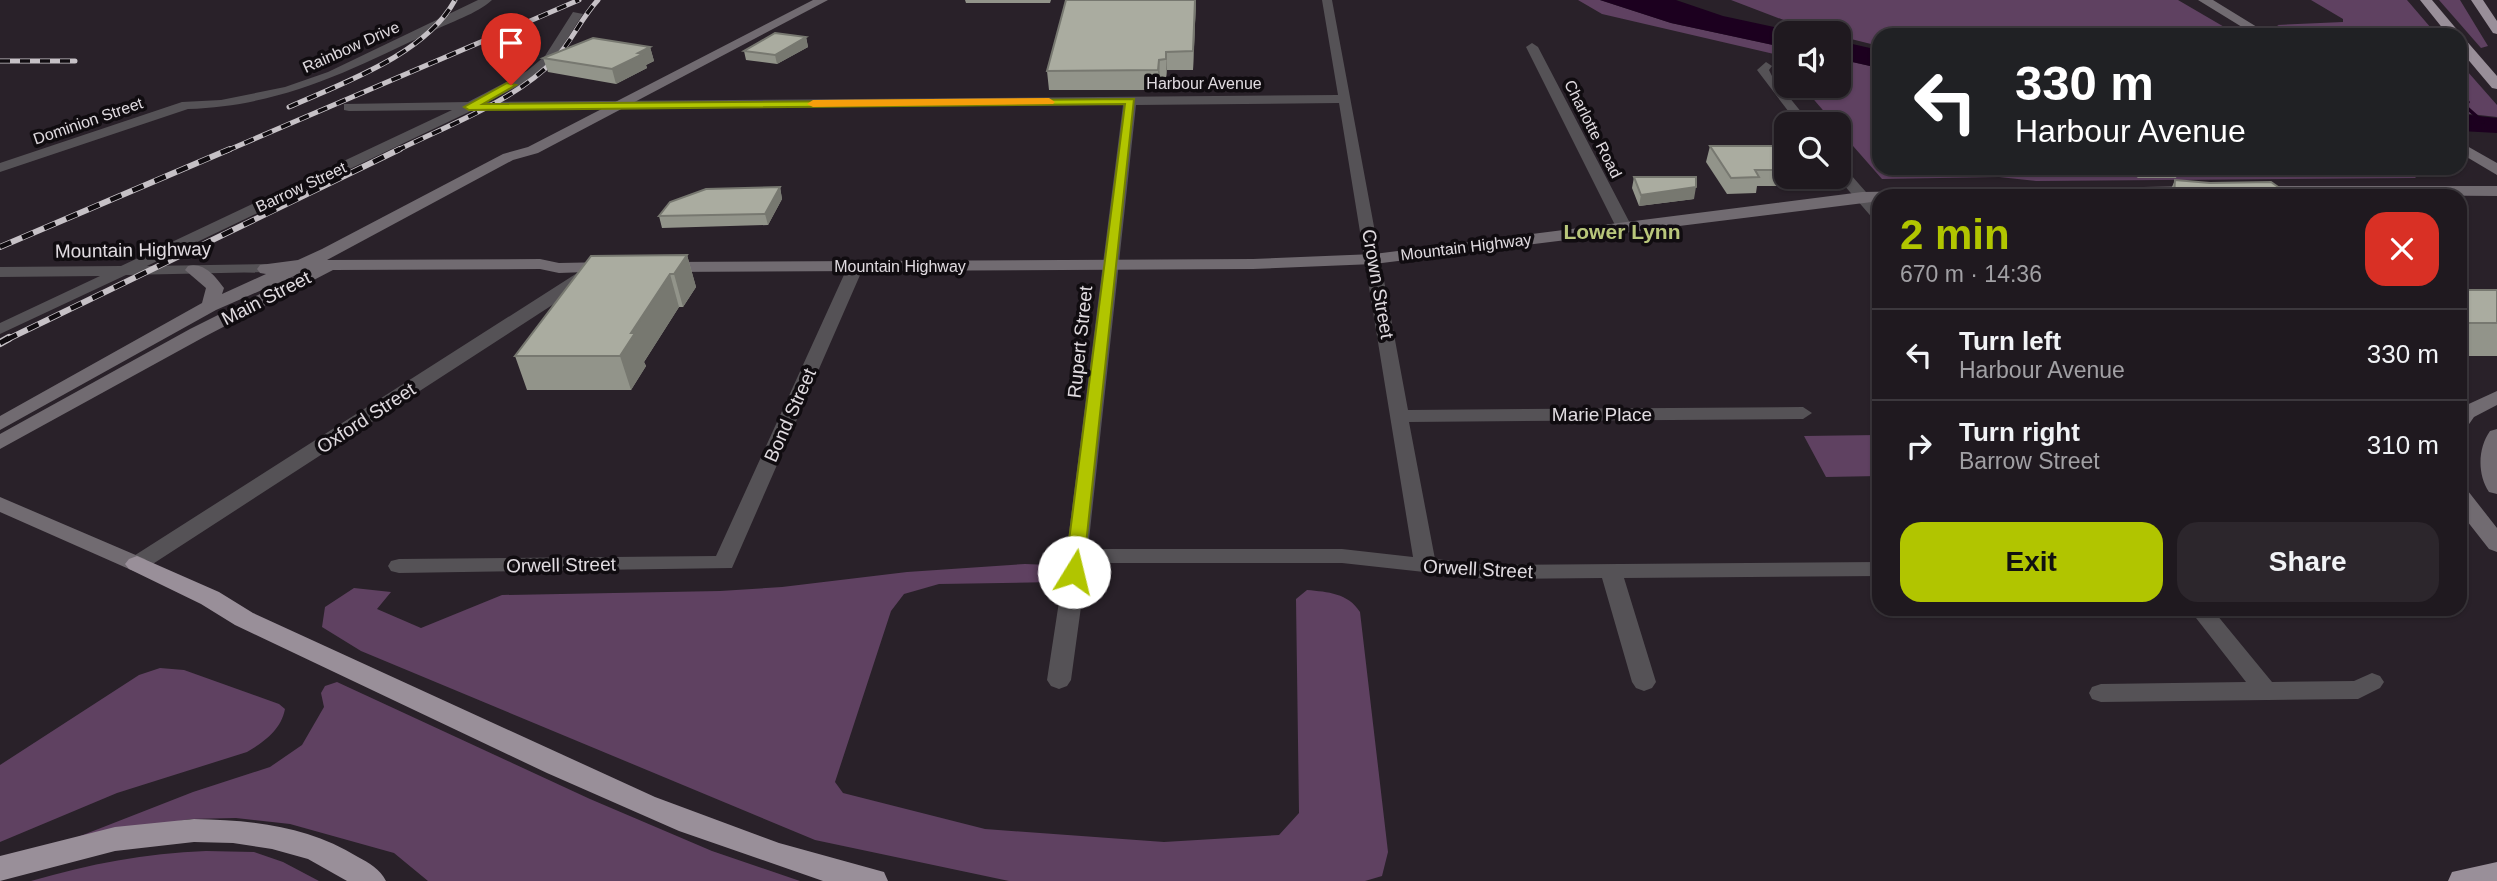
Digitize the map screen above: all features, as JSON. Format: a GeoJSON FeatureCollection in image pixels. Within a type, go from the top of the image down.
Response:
{"type":"FeatureCollection","features":[{"type":"Feature","properties":{"kind":"highway"},"geometry":{"type":"LineString","coordinates":[[2426,0],[2449,28]]}},
{"type":"Feature","properties":{"kind":"highway"},"geometry":{"type":"LineString","coordinates":[[2477,0],[2497,30]]}},
{"type":"Feature","properties":{"kind":"highway"},"geometry":{"type":"LineString","coordinates":[[2467,49],[2497,85]]}},
{"type":"Feature","properties":{"kind":"highway"},"geometry":{"type":"LineString","coordinates":[[137,564],[210,598],[244,619],[628,799],[730,841],[789,860],[873,881]]}},
{"type":"Feature","properties":{"kind":"highway"},"geometry":{"type":"LineString","coordinates":[[0,869],[102,842],[148,834],[237,832],[278,837],[313,848],[344,863],[371,881]]}},
{"type":"Feature","properties":{"kind":"highway"},"geometry":{"type":"LineString","coordinates":[[2463,881],[2497,875]]}},
{"type":"Feature","properties":{"kind":"street","name":"Rainbow Drive"},"geometry":{"type":"LineString","coordinates":[[187,105],[221,104],[268,96],[332,75],[487,0]]}},
{"type":"Feature","properties":{"kind":"street","name":"Main Street"},"geometry":{"type":"LineString","coordinates":[[0,443],[508,157],[531,152],[822,0]]}},
{"type":"Feature","properties":{"kind":"street","name":"Crown Street"},"geometry":{"type":"LineString","coordinates":[[1327,0],[1426,568]]}},
{"type":"Feature","properties":{"kind":"street"},"geometry":{"type":"LineString","coordinates":[[2204,0],[2252,28]]}},
{"type":"Feature","properties":{"kind":"street","name":"Barrow Street"},"geometry":{"type":"LineString","coordinates":[[0,329],[469,107],[531,74],[549,58],[577,14]]}},
{"type":"Feature","properties":{"kind":"street","name":"Charlotte Road"},"geometry":{"type":"LineString","coordinates":[[1532,47],[1624,227]]}},
{"type":"Feature","properties":{"kind":"street"},"geometry":{"type":"LineString","coordinates":[[1766,66],[1763,70],[1766,77],[1795,112]]}},
{"type":"Feature","properties":{"kind":"street","name":"Harbour Avenue"},"geometry":{"type":"LineString","coordinates":[[349,107],[1345,99]]}},
{"type":"Feature","properties":{"kind":"street","name":"Rupert Street"},"geometry":{"type":"LineString","coordinates":[[1059,680],[1077,556],[1130,101]]}},
{"type":"Feature","properties":{"kind":"street","name":"Dominion Street"},"geometry":{"type":"LineString","coordinates":[[0,168],[187,105]]}},
{"type":"Feature","properties":{"kind":"street"},"geometry":{"type":"LineString","coordinates":[[2467,151],[2497,170]]}},
{"type":"Feature","properties":{"kind":"street","name":"Main Street"},"geometry":{"type":"LineString","coordinates":[[308,270],[332,265],[518,167],[531,152]]}},
{"type":"Feature","properties":{"kind":"street"},"geometry":{"type":"LineString","coordinates":[[1851,184],[1872,209]]}},
{"type":"Feature","properties":{"kind":"street"},"geometry":{"type":"LineString","coordinates":[[2467,191],[2497,191]]}},
{"type":"Feature","properties":{"kind":"street","name":"Mountain Highway"},"geometry":{"type":"LineString","coordinates":[[0,272],[308,270],[444,276],[531,273],[559,268],[590,267],[1253,264],[1374,259],[1872,197]]}},
{"type":"Feature","properties":{"kind":"street","name":"Mountain Highway"},"geometry":{"type":"LineString","coordinates":[[332,265],[540,264],[559,268]]}},
{"type":"Feature","properties":{"kind":"street","name":"Bond Street"},"geometry":{"type":"LineString","coordinates":[[724,564],[856,266]]}},
{"type":"Feature","properties":{"kind":"street","name":"Oxford Street"},"geometry":{"type":"LineString","coordinates":[[137,564],[560,293],[590,267]]}},
{"type":"Feature","properties":{"kind":"street"},"geometry":{"type":"LineString","coordinates":[[194,270],[207,278],[215,288],[210,306]]}},
{"type":"Feature","properties":{"kind":"street","name":"Main Street"},"geometry":{"type":"LineString","coordinates":[[0,424],[273,271]]}},
{"type":"Feature","properties":{"kind":"street"},"geometry":{"type":"LineString","coordinates":[[2467,413],[2497,397]]}},
{"type":"Feature","properties":{"kind":"street","name":"Marie Place"},"geometry":{"type":"LineString","coordinates":[[1400,416],[1803,413]]}},
{"type":"Feature","properties":{"kind":"street"},"geometry":{"type":"LineString","coordinates":[[2497,435],[2490,454],[2497,487]]}},
{"type":"Feature","properties":{"kind":"street"},"geometry":{"type":"LineString","coordinates":[[0,504],[137,564]]}},
{"type":"Feature","properties":{"kind":"street"},"geometry":{"type":"LineString","coordinates":[[2467,505],[2497,544]]}},
{"type":"Feature","properties":{"kind":"street","name":"Orwell Street"},"geometry":{"type":"LineString","coordinates":[[1077,556],[1342,556],[1426,568],[1488,572],[1872,569]]}},
{"type":"Feature","properties":{"kind":"street","name":"Orwell Street"},"geometry":{"type":"LineString","coordinates":[[399,566],[724,564]]}},
{"type":"Feature","properties":{"kind":"street"},"geometry":{"type":"LineString","coordinates":[[1611,572],[1644,682]]}},
{"type":"Feature","properties":{"kind":"street"},"geometry":{"type":"LineString","coordinates":[[2206,616],[2265,690]]}},
{"type":"Feature","properties":{"kind":"street"},"geometry":{"type":"LineString","coordinates":[[2101,693],[2358,690],[2372,682]]}},
{"type":"Feature","properties":{"kind":"shaded area"},"geometry":{"type":"Polygon","coordinates":[[[1578,0],[1600,0],[1671,23],[1774,45],[1774,54],[1602,14],[1578,0]]]}},
{"type":"Feature","properties":{"kind":"shaded area"},"geometry":{"type":"Polygon","coordinates":[[[1600,0],[1676,0],[1723,16],[1774,27],[1774,45],[1671,23],[1600,0]]]}},
{"type":"Feature","properties":{"kind":"shaded area"},"geometry":{"type":"Polygon","coordinates":[[[1731,0],[2178,0],[2226,28],[1872,28],[1872,44],[1851,39],[1851,21],[1786,21],[1731,0]]]}},
{"type":"Feature","properties":{"kind":"shaded area"},"geometry":{"type":"Polygon","coordinates":[[[2311,0],[2407,0],[2431,28],[2282,28],[2277,25],[2343,22],[2343,19],[2311,0]]]}},
{"type":"Feature","properties":{"kind":"shaded area"},"geometry":{"type":"Polygon","coordinates":[[[2439,0],[2460,0],[2488,46],[2481,48],[2467,32],[2467,28],[2464,28],[2439,0]]]}},
{"type":"Feature","properties":{"kind":"shaded area"},"geometry":{"type":"Polygon","coordinates":[[[1851,44],[1872,48],[1872,66],[1851,62],[1851,44]]]}},
{"type":"Feature","properties":{"kind":"shaded area"},"geometry":{"type":"Polygon","coordinates":[[[1851,62],[1872,66],[1872,168],[1851,144],[1851,112],[1825,112],[1812,98],[1851,98],[1851,62]]]}},
{"type":"Feature","properties":{"kind":"shaded area"},"geometry":{"type":"Polygon","coordinates":[[[2467,71],[2497,105],[2497,117],[2467,114],[2467,71]]]}},
{"type":"Feature","properties":{"kind":"shaded area"},"geometry":{"type":"Polygon","coordinates":[[[2467,115],[2497,118],[2497,133],[2467,131],[2467,115]]]}},
{"type":"Feature","properties":{"kind":"shaded area"},"geometry":{"type":"Polygon","coordinates":[[[1878,175],[2413,175],[2416,178],[2036,181],[1999,177],[1882,179],[1878,175]]]}},
{"type":"Feature","properties":{"kind":"shaded area"},"geometry":{"type":"Polygon","coordinates":[[[1872,435],[1872,476],[1826,477],[1804,436],[1872,435]]]}},
{"type":"Feature","properties":{"kind":"shaded area"},"geometry":{"type":"Polygon","coordinates":[[[1025,564],[1050,565],[1056,582],[939,584],[904,594],[891,611],[835,782],[843,793],[985,829],[1164,842],[1279,835],[1299,813],[1296,599],[1307,590],[1322,592],[1343,597],[1360,612],[1388,852],[1382,876],[1365,881],[1009,881],[815,840],[361,651],[322,627],[325,607],[354,588],[391,592],[377,609],[421,628],[502,595],[720,591],[782,587],[907,572],[1025,564]]]}},
{"type":"Feature","properties":{"kind":"shaded area"},"geometry":{"type":"Polygon","coordinates":[[[160,668],[184,670],[279,704],[285,709],[283,716],[271,735],[247,752],[117,793],[0,842],[0,765],[139,675],[160,668]]]}},
{"type":"Feature","properties":{"kind":"shaded area"},"geometry":{"type":"Polygon","coordinates":[[[337,682],[590,799],[712,851],[800,881],[428,881],[394,853],[290,824],[236,818],[190,819],[65,842],[193,792],[270,767],[302,745],[324,707],[321,693],[325,686],[337,682]]]}},
{"type":"Feature","properties":{"kind":"shaded area"},"geometry":{"type":"Polygon","coordinates":[[[206,851],[254,852],[283,862],[319,881],[31,881],[118,860],[206,851]]]}},
{"type":"Feature","properties":{"kind":"building"},"geometry":{"type":"Polygon","coordinates":[[[1066,0],[1195,0],[1193,51],[1166,52],[1166,59],[1159,60],[1158,70],[1047,71],[1066,0]]]}},
{"type":"Feature","properties":{"kind":"building"},"geometry":{"type":"Polygon","coordinates":[[[775,33],[806,37],[775,55],[744,51],[775,33]]]}},
{"type":"Feature","properties":{"kind":"building"},"geometry":{"type":"Polygon","coordinates":[[[593,38],[650,47],[638,53],[643,54],[612,69],[543,58],[593,38]]]}},
{"type":"Feature","properties":{"kind":"building"},"geometry":{"type":"Polygon","coordinates":[[[1710,146],[1774,146],[1774,170],[1755,170],[1759,177],[1731,178],[1710,146]]]}},
{"type":"Feature","properties":{"kind":"building"},"geometry":{"type":"Polygon","coordinates":[[[1634,177],[1696,177],[1696,187],[1641,195],[1634,177]]]}},
{"type":"Feature","properties":{"kind":"building"},"geometry":{"type":"Polygon","coordinates":[[[2175,180],[2210,183],[2271,182],[2281,189],[2174,189],[2175,180]]]}},
{"type":"Feature","properties":{"kind":"building"},"geometry":{"type":"Polygon","coordinates":[[[780,187],[765,214],[659,216],[670,202],[706,189],[780,187]]]}},
{"type":"Feature","properties":{"kind":"building"},"geometry":{"type":"Polygon","coordinates":[[[687,255],[674,274],[670,274],[631,333],[635,333],[620,356],[515,356],[591,256],[687,255]]]}},
{"type":"Feature","properties":{"kind":"building"},"geometry":{"type":"Polygon","coordinates":[[[2467,290],[2497,290],[2497,323],[2467,323],[2467,290]]]}},
{"type":"Feature","properties":{"kind":"waterway"},"geometry":{"type":"LineString","coordinates":[[2467,108],[2483,122]]}},
{"type":"Feature","properties":{"kind":"railway"},"geometry":{"type":"LineString","coordinates":[[289,107],[358,77],[404,51],[442,19],[455,0]]}},
{"type":"Feature","properties":{"kind":"railway"},"geometry":{"type":"LineString","coordinates":[[226,151],[579,0]]}},
{"type":"Feature","properties":{"kind":"railway"},"geometry":{"type":"LineString","coordinates":[[396,151],[479,112],[538,75],[560,53],[598,0]]}},
{"type":"Feature","properties":{"kind":"railway"},"geometry":{"type":"LineString","coordinates":[[0,61],[75,61]]}},
{"type":"Feature","properties":{"kind":"railway"},"geometry":{"type":"LineString","coordinates":[[0,247],[230,149]]}},
{"type":"Feature","properties":{"kind":"railway"},"geometry":{"type":"LineString","coordinates":[[6,340],[400,149]]}},
{"type":"Feature","properties":{"kind":"railway"},"geometry":{"type":"LineString","coordinates":[[0,343],[9,338]]}},
{"type":"Feature","properties":{"kind":"slow traffic"},"geometry":{"type":"LineString","coordinates":[[813,104],[1049,102]]}},
{"type":"Feature","properties":{"kind":"district","name":"Lower Lynn"},"geometry":{"type":"Point","coordinates":[1622,231]}},
{"type":"Feature","properties":{"kind":"route"},"geometry":{"type":"LineString","coordinates":[[511,85],[469,107],[1130,101],[1074,572]]}}]}
